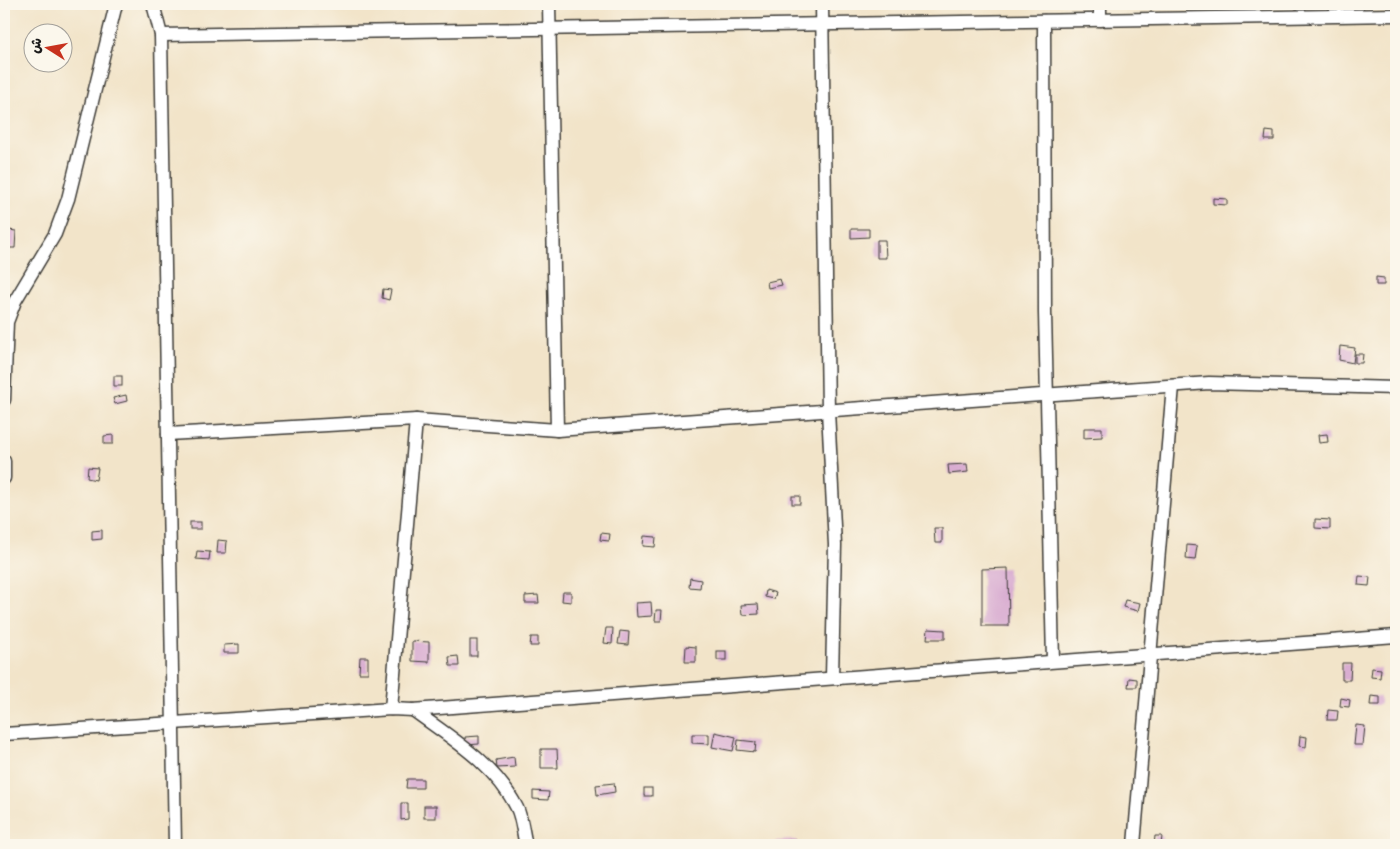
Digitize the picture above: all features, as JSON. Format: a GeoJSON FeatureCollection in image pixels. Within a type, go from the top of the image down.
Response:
{"type":"FeatureCollection","features":[{"type":"Feature","properties":{"kind":"street"},"geometry":{"type":"LineString","coordinates":[[4,400],[7,322],[16,301],[55,234],[68,199],[116,4]]}},
{"type":"Feature","properties":{"kind":"street"},"geometry":{"type":"LineString","coordinates":[[153,4],[161,35],[175,845]]}},
{"type":"Feature","properties":{"kind":"street"},"geometry":{"type":"LineString","coordinates":[[549,4],[557,430]]}},
{"type":"Feature","properties":{"kind":"street"},"geometry":{"type":"LineString","coordinates":[[822,4],[828,411],[835,545],[832,677]]}},
{"type":"Feature","properties":{"kind":"street"},"geometry":{"type":"LineString","coordinates":[[1100,4],[1100,20]]}},
{"type":"Feature","properties":{"kind":"street"},"geometry":{"type":"LineString","coordinates":[[161,35],[1396,15]]}},
{"type":"Feature","properties":{"kind":"street"},"geometry":{"type":"LineString","coordinates":[[1044,21],[1047,395],[1053,661]]}},
{"type":"Feature","properties":{"kind":"street"},"geometry":{"type":"LineString","coordinates":[[168,434],[416,420],[557,430],[1209,383],[1396,388]]}},
{"type":"Feature","properties":{"kind":"street"},"geometry":{"type":"LineString","coordinates":[[1134,845],[1173,386]]}},
{"type":"Feature","properties":{"kind":"street"},"geometry":{"type":"LineString","coordinates":[[391,709],[416,420]]}},
{"type":"Feature","properties":{"kind":"street"},"geometry":{"type":"LineString","coordinates":[[4,461],[4,478]]}},
{"type":"Feature","properties":{"kind":"street"},"geometry":{"type":"LineString","coordinates":[[4,734],[173,725],[391,709],[413,710],[1396,636]]}},
{"type":"Feature","properties":{"kind":"street"},"geometry":{"type":"LineString","coordinates":[[413,710],[469,751],[500,780],[518,809],[526,845]]}},
{"type":"Feature","properties":{"kind":"building"},"geometry":{"type":"Polygon","coordinates":[[[1266,131],[1274,132],[1274,140],[1265,140],[1266,131]]]}},
{"type":"Feature","properties":{"kind":"building"},"geometry":{"type":"Polygon","coordinates":[[[1213,198],[1227,199],[1227,205],[1213,204],[1213,198]]]}},
{"type":"Feature","properties":{"kind":"building"},"geometry":{"type":"Polygon","coordinates":[[[851,229],[869,229],[869,237],[851,238],[851,229]]]}},
{"type":"Feature","properties":{"kind":"building"},"geometry":{"type":"Polygon","coordinates":[[[9,230],[16,231],[15,248],[8,248],[9,230]]]}},
{"type":"Feature","properties":{"kind":"building"},"geometry":{"type":"Polygon","coordinates":[[[877,240],[885,240],[886,258],[877,258],[877,240]]]}},
{"type":"Feature","properties":{"kind":"building"},"geometry":{"type":"Polygon","coordinates":[[[1376,277],[1384,278],[1384,285],[1376,285],[1376,277]]]}},
{"type":"Feature","properties":{"kind":"building"},"geometry":{"type":"Polygon","coordinates":[[[780,279],[782,285],[768,288],[767,282],[780,279]]]}},
{"type":"Feature","properties":{"kind":"building"},"geometry":{"type":"Polygon","coordinates":[[[383,289],[391,290],[389,300],[382,298],[383,289]]]}},
{"type":"Feature","properties":{"kind":"building"},"geometry":{"type":"Polygon","coordinates":[[[1340,346],[1355,348],[1353,363],[1339,360],[1340,346]]]}},
{"type":"Feature","properties":{"kind":"building"},"geometry":{"type":"Polygon","coordinates":[[[1355,354],[1363,354],[1362,363],[1355,363],[1355,354]]]}},
{"type":"Feature","properties":{"kind":"building"},"geometry":{"type":"Polygon","coordinates":[[[114,376],[122,376],[122,386],[114,386],[114,376]]]}},
{"type":"Feature","properties":{"kind":"building"},"geometry":{"type":"Polygon","coordinates":[[[126,395],[127,401],[115,404],[113,398],[126,395]]]}},
{"type":"Feature","properties":{"kind":"building"},"geometry":{"type":"Polygon","coordinates":[[[1084,428],[1102,428],[1102,437],[1084,438],[1084,428]]]}},
{"type":"Feature","properties":{"kind":"building"},"geometry":{"type":"Polygon","coordinates":[[[1327,434],[1328,442],[1319,443],[1318,435],[1327,434]]]}},
{"type":"Feature","properties":{"kind":"building"},"geometry":{"type":"Polygon","coordinates":[[[113,435],[113,444],[104,444],[104,436],[113,435]]]}},
{"type":"Feature","properties":{"kind":"building"},"geometry":{"type":"Polygon","coordinates":[[[967,464],[968,472],[949,474],[948,465],[967,464]]]}},
{"type":"Feature","properties":{"kind":"building"},"geometry":{"type":"Polygon","coordinates":[[[88,467],[98,468],[96,480],[87,478],[88,467]]]}},
{"type":"Feature","properties":{"kind":"building"},"geometry":{"type":"Polygon","coordinates":[[[792,496],[800,496],[800,504],[792,504],[792,496]]]}},
{"type":"Feature","properties":{"kind":"building"},"geometry":{"type":"Polygon","coordinates":[[[1315,519],[1330,520],[1330,529],[1315,528],[1315,519]]]}},
{"type":"Feature","properties":{"kind":"building"},"geometry":{"type":"Polygon","coordinates":[[[190,522],[201,522],[201,529],[190,529],[190,522]]]}},
{"type":"Feature","properties":{"kind":"building"},"geometry":{"type":"Polygon","coordinates":[[[934,528],[942,528],[942,543],[935,543],[934,528]]]}},
{"type":"Feature","properties":{"kind":"building"},"geometry":{"type":"Polygon","coordinates":[[[102,530],[102,539],[92,540],[92,531],[102,530]]]}},
{"type":"Feature","properties":{"kind":"building"},"geometry":{"type":"Polygon","coordinates":[[[601,533],[610,534],[609,541],[600,540],[601,533]]]}},
{"type":"Feature","properties":{"kind":"building"},"geometry":{"type":"Polygon","coordinates":[[[644,536],[656,537],[655,547],[643,546],[644,536]]]}},
{"type":"Feature","properties":{"kind":"building"},"geometry":{"type":"Polygon","coordinates":[[[218,540],[227,541],[226,553],[217,553],[218,540]]]}},
{"type":"Feature","properties":{"kind":"building"},"geometry":{"type":"Polygon","coordinates":[[[1187,545],[1197,546],[1195,560],[1186,559],[1187,545]]]}},
{"type":"Feature","properties":{"kind":"building"},"geometry":{"type":"Polygon","coordinates":[[[197,551],[210,552],[209,560],[196,559],[197,551]]]}},
{"type":"Feature","properties":{"kind":"building"},"geometry":{"type":"Polygon","coordinates":[[[1008,568],[1009,626],[982,626],[982,569],[1008,568]]]}},
{"type":"Feature","properties":{"kind":"building"},"geometry":{"type":"Polygon","coordinates":[[[1359,576],[1370,577],[1369,586],[1358,585],[1359,576]]]}},
{"type":"Feature","properties":{"kind":"building"},"geometry":{"type":"Polygon","coordinates":[[[690,578],[701,580],[700,588],[689,587],[690,578]]]}},
{"type":"Feature","properties":{"kind":"building"},"geometry":{"type":"Polygon","coordinates":[[[766,590],[776,593],[774,599],[765,597],[766,590]]]}},
{"type":"Feature","properties":{"kind":"building"},"geometry":{"type":"Polygon","coordinates":[[[563,592],[571,592],[571,602],[562,601],[563,592]]]}},
{"type":"Feature","properties":{"kind":"building"},"geometry":{"type":"Polygon","coordinates":[[[538,595],[539,603],[525,603],[525,596],[538,595]]]}},
{"type":"Feature","properties":{"kind":"building"},"geometry":{"type":"Polygon","coordinates":[[[1125,600],[1140,603],[1138,611],[1123,607],[1125,600]]]}},
{"type":"Feature","properties":{"kind":"building"},"geometry":{"type":"Polygon","coordinates":[[[651,602],[652,616],[637,617],[636,603],[651,602]]]}},
{"type":"Feature","properties":{"kind":"building"},"geometry":{"type":"Polygon","coordinates":[[[758,604],[759,614],[742,615],[741,605],[758,604]]]}},
{"type":"Feature","properties":{"kind":"building"},"geometry":{"type":"Polygon","coordinates":[[[656,610],[662,610],[661,621],[655,621],[656,610]]]}},
{"type":"Feature","properties":{"kind":"building"},"geometry":{"type":"Polygon","coordinates":[[[606,628],[613,628],[612,644],[604,643],[606,628]]]}},
{"type":"Feature","properties":{"kind":"building"},"geometry":{"type":"Polygon","coordinates":[[[928,629],[945,630],[945,639],[927,639],[928,629]]]}},
{"type":"Feature","properties":{"kind":"building"},"geometry":{"type":"Polygon","coordinates":[[[620,631],[629,632],[628,645],[618,644],[620,631]]]}},
{"type":"Feature","properties":{"kind":"building"},"geometry":{"type":"Polygon","coordinates":[[[531,637],[538,637],[538,646],[530,646],[531,637]]]}},
{"type":"Feature","properties":{"kind":"building"},"geometry":{"type":"Polygon","coordinates":[[[470,640],[477,640],[477,656],[470,656],[470,640]]]}},
{"type":"Feature","properties":{"kind":"building"},"geometry":{"type":"Polygon","coordinates":[[[412,641],[429,642],[429,662],[412,661],[412,641]]]}},
{"type":"Feature","properties":{"kind":"building"},"geometry":{"type":"Polygon","coordinates":[[[239,644],[239,653],[224,653],[224,645],[239,644]]]}},
{"type":"Feature","properties":{"kind":"building"},"geometry":{"type":"Polygon","coordinates":[[[686,646],[696,647],[696,662],[685,662],[686,646]]]}},
{"type":"Feature","properties":{"kind":"building"},"geometry":{"type":"Polygon","coordinates":[[[717,651],[726,651],[726,660],[717,660],[717,651]]]}},
{"type":"Feature","properties":{"kind":"building"},"geometry":{"type":"Polygon","coordinates":[[[458,656],[459,666],[450,666],[449,657],[458,656]]]}},
{"type":"Feature","properties":{"kind":"building"},"geometry":{"type":"Polygon","coordinates":[[[360,657],[368,657],[368,673],[359,673],[360,657]]]}},
{"type":"Feature","properties":{"kind":"building"},"geometry":{"type":"Polygon","coordinates":[[[1342,663],[1351,663],[1350,680],[1342,680],[1342,663]]]}},
{"type":"Feature","properties":{"kind":"building"},"geometry":{"type":"Polygon","coordinates":[[[1372,668],[1381,669],[1380,678],[1371,677],[1372,668]]]}},
{"type":"Feature","properties":{"kind":"building"},"geometry":{"type":"Polygon","coordinates":[[[1129,678],[1137,679],[1137,687],[1128,687],[1129,678]]]}},
{"type":"Feature","properties":{"kind":"building"},"geometry":{"type":"Polygon","coordinates":[[[1371,696],[1380,697],[1380,705],[1370,705],[1371,696]]]}},
{"type":"Feature","properties":{"kind":"building"},"geometry":{"type":"Polygon","coordinates":[[[1341,698],[1350,700],[1349,707],[1340,706],[1341,698]]]}},
{"type":"Feature","properties":{"kind":"building"},"geometry":{"type":"Polygon","coordinates":[[[1328,710],[1338,711],[1337,720],[1327,720],[1328,710]]]}},
{"type":"Feature","properties":{"kind":"building"},"geometry":{"type":"Polygon","coordinates":[[[1356,725],[1365,726],[1363,745],[1354,745],[1356,725]]]}},
{"type":"Feature","properties":{"kind":"building"},"geometry":{"type":"Polygon","coordinates":[[[715,732],[736,737],[733,751],[712,747],[715,732]]]}},
{"type":"Feature","properties":{"kind":"building"},"geometry":{"type":"Polygon","coordinates":[[[692,734],[709,734],[709,744],[692,743],[692,734]]]}},
{"type":"Feature","properties":{"kind":"building"},"geometry":{"type":"Polygon","coordinates":[[[479,736],[479,744],[466,745],[465,737],[479,736]]]}},
{"type":"Feature","properties":{"kind":"building"},"geometry":{"type":"Polygon","coordinates":[[[1300,736],[1307,737],[1306,747],[1299,746],[1300,736]]]}},
{"type":"Feature","properties":{"kind":"building"},"geometry":{"type":"Polygon","coordinates":[[[738,740],[756,742],[755,752],[737,750],[738,740]]]}},
{"type":"Feature","properties":{"kind":"building"},"geometry":{"type":"Polygon","coordinates":[[[541,749],[557,749],[558,768],[541,768],[541,749]]]}},
{"type":"Feature","properties":{"kind":"building"},"geometry":{"type":"Polygon","coordinates":[[[514,757],[515,767],[497,768],[496,760],[514,757]]]}},
{"type":"Feature","properties":{"kind":"building"},"geometry":{"type":"Polygon","coordinates":[[[407,779],[423,779],[423,788],[406,788],[407,779]]]}},
{"type":"Feature","properties":{"kind":"building"},"geometry":{"type":"Polygon","coordinates":[[[614,783],[615,792],[597,795],[596,785],[614,783]]]}},
{"type":"Feature","properties":{"kind":"building"},"geometry":{"type":"Polygon","coordinates":[[[644,788],[652,788],[652,796],[644,796],[644,788]]]}},
{"type":"Feature","properties":{"kind":"building"},"geometry":{"type":"Polygon","coordinates":[[[533,791],[549,792],[548,800],[533,799],[533,791]]]}},
{"type":"Feature","properties":{"kind":"building"},"geometry":{"type":"Polygon","coordinates":[[[401,803],[408,803],[408,819],[401,820],[401,803]]]}},
{"type":"Feature","properties":{"kind":"building"},"geometry":{"type":"Polygon","coordinates":[[[424,806],[436,806],[436,818],[424,818],[424,806]]]}},
{"type":"Feature","properties":{"kind":"building"},"geometry":{"type":"Polygon","coordinates":[[[1155,836],[1162,836],[1161,845],[1154,845],[1155,836]]]}},
{"type":"Feature","properties":{"kind":"building"},"geometry":{"type":"Polygon","coordinates":[[[797,840],[797,845],[776,845],[776,841],[797,840]]]}}]}
